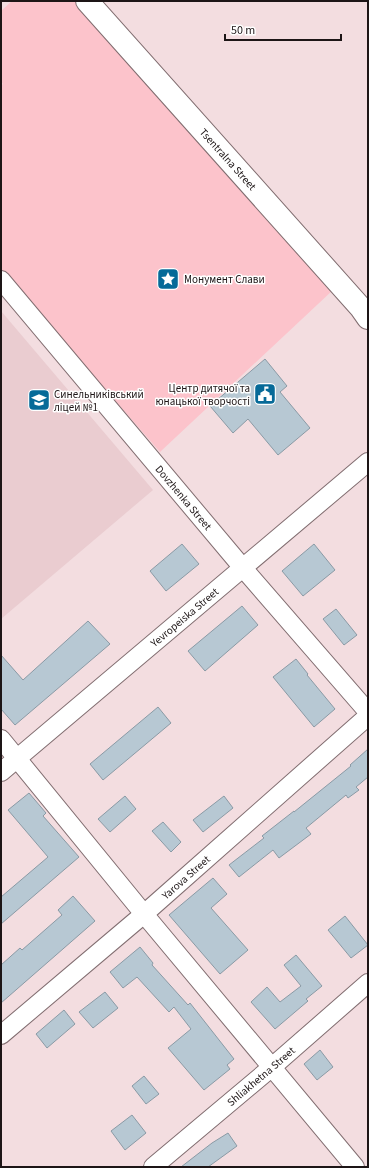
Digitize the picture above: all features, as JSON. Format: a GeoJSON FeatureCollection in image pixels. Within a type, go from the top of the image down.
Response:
{"type":"FeatureCollection","features":[{"type":"Feature","properties":{"kind":"main road","name":"Tsentralna Street"},"geometry":{"type":"LineString","coordinates":[[87,1],[361,308],[368,318]]}},
{"type":"Feature","properties":{"kind":"street","name":"Dovzhenka Street"},"geometry":{"type":"LineString","coordinates":[[1,280],[243,568],[368,712]]}},
{"type":"Feature","properties":{"kind":"street","name":"Yevropeiska Street"},"geometry":{"type":"LineString","coordinates":[[1,772],[368,462]]}},
{"type":"Feature","properties":{"kind":"street","name":"Yarova Street"},"geometry":{"type":"LineString","coordinates":[[1,1035],[144,914],[368,716]]}},
{"type":"Feature","properties":{"kind":"street"},"geometry":{"type":"LineString","coordinates":[[1,739],[144,914],[355,1167]]}},
{"type":"Feature","properties":{"kind":"street","name":"Shliakhetna Street"},"geometry":{"type":"LineString","coordinates":[[152,1167],[272,1067],[368,983]]}},
{"type":"Feature","properties":{"kind":"shaded area"},"geometry":{"type":"Polygon","coordinates":[[[12,1],[80,1],[333,290],[160,452],[1,270],[1,85],[3,84],[1,82],[1,11],[12,1]]]}},
{"type":"Feature","properties":{"kind":"shaded area","name":"Синельниківський ліцей №1"},"geometry":{"type":"Polygon","coordinates":[[[1,311],[153,490],[1,619],[1,311]]]}},
{"type":"Feature","properties":{"kind":"building"},"geometry":{"type":"Polygon","coordinates":[[[265,359],[287,386],[280,392],[310,428],[278,455],[248,419],[233,433],[210,406],[265,359]]]}},
{"type":"Feature","properties":{"kind":"building"},"geometry":{"type":"Polygon","coordinates":[[[182,544],[199,564],[166,591],[150,571],[182,544]]]}},
{"type":"Feature","properties":{"kind":"building"},"geometry":{"type":"Polygon","coordinates":[[[314,544],[335,570],[303,596],[282,571],[314,544]]]}},
{"type":"Feature","properties":{"kind":"building"},"geometry":{"type":"Polygon","coordinates":[[[242,606],[258,625],[205,671],[188,651],[242,606]]]}},
{"type":"Feature","properties":{"kind":"building"},"geometry":{"type":"Polygon","coordinates":[[[336,609],[357,635],[344,645],[323,619],[336,609]]]}},
{"type":"Feature","properties":{"kind":"building"},"geometry":{"type":"Polygon","coordinates":[[[88,621],[110,644],[15,725],[1,709],[1,655],[23,680],[88,621]]]}},
{"type":"Feature","properties":{"kind":"building"},"geometry":{"type":"Polygon","coordinates":[[[296,659],[335,709],[314,727],[273,677],[296,659]]]}},
{"type":"Feature","properties":{"kind":"building"},"geometry":{"type":"Polygon","coordinates":[[[158,707],[171,723],[103,780],[90,764],[158,707]]]}},
{"type":"Feature","properties":{"kind":"building"},"geometry":{"type":"Polygon","coordinates":[[[368,749],[368,777],[356,787],[359,790],[348,798],[346,795],[306,828],[311,834],[279,858],[273,850],[239,877],[229,865],[264,838],[262,836],[351,766],[350,765],[368,749]]]}},
{"type":"Feature","properties":{"kind":"building"},"geometry":{"type":"Polygon","coordinates":[[[29,793],[46,813],[43,816],[79,857],[1,924],[1,897],[48,857],[8,810],[29,793]]]}},
{"type":"Feature","properties":{"kind":"building"},"geometry":{"type":"Polygon","coordinates":[[[125,796],[136,809],[110,832],[98,819],[125,796]]]}},
{"type":"Feature","properties":{"kind":"building"},"geometry":{"type":"Polygon","coordinates":[[[224,796],[233,808],[203,832],[193,820],[224,796]]]}},
{"type":"Feature","properties":{"kind":"building"},"geometry":{"type":"Polygon","coordinates":[[[163,822],[181,842],[171,852],[152,831],[163,822]]]}},
{"type":"Feature","properties":{"kind":"building"},"geometry":{"type":"Polygon","coordinates":[[[213,878],[227,894],[211,908],[248,950],[220,974],[169,915],[213,878]]]}},
{"type":"Feature","properties":{"kind":"building"},"geometry":{"type":"Polygon","coordinates":[[[73,896],[95,921],[1,1003],[1,965],[20,948],[22,950],[62,915],[58,910],[73,896]]]}},
{"type":"Feature","properties":{"kind":"building"},"geometry":{"type":"Polygon","coordinates":[[[345,916],[368,945],[351,958],[328,930],[345,916]]]}},
{"type":"Feature","properties":{"kind":"building"},"geometry":{"type":"Polygon","coordinates":[[[140,947],[153,963],[152,965],[188,1005],[190,1003],[234,1059],[227,1065],[230,1069],[204,1090],[168,1048],[191,1029],[174,1007],[169,1012],[137,977],[123,988],[110,972],[140,947]]]}},
{"type":"Feature","properties":{"kind":"building"},"geometry":{"type":"Polygon","coordinates":[[[296,955],[322,986],[306,999],[308,1001],[275,1029],[251,1002],[267,987],[280,1002],[301,986],[284,965],[296,955]]]}},
{"type":"Feature","properties":{"kind":"building"},"geometry":{"type":"Polygon","coordinates":[[[105,992],[118,1008],[93,1028],[79,1012],[105,992]]]}},
{"type":"Feature","properties":{"kind":"building"},"geometry":{"type":"Polygon","coordinates":[[[64,1010],[75,1024],[47,1048],[36,1034],[64,1010]]]}},
{"type":"Feature","properties":{"kind":"building"},"geometry":{"type":"Polygon","coordinates":[[[320,1050],[333,1067],[317,1080],[304,1064],[320,1050]]]}},
{"type":"Feature","properties":{"kind":"building"},"geometry":{"type":"Polygon","coordinates":[[[144,1076],[159,1094],[146,1104],[132,1086],[144,1076]]]}},
{"type":"Feature","properties":{"kind":"building"},"geometry":{"type":"Polygon","coordinates":[[[132,1115],[146,1133],[125,1150],[111,1131],[132,1115]]]}},
{"type":"Feature","properties":{"kind":"building"},"geometry":{"type":"Polygon","coordinates":[[[228,1133],[237,1146],[208,1167],[181,1167],[212,1143],[228,1133]]]}},
{"type":"Feature","properties":{"kind":"place","name":"Монумент Слави"},"geometry":{"type":"Point","coordinates":[168,279]}},
{"type":"Feature","properties":{"kind":"place","name":"Центр дитячої та юнацької творчості"},"geometry":{"type":"Point","coordinates":[265,394]}},
{"type":"Feature","properties":{"kind":"place","name":"Синельниківський ліцей №1"},"geometry":{"type":"Point","coordinates":[39,400]}}]}
